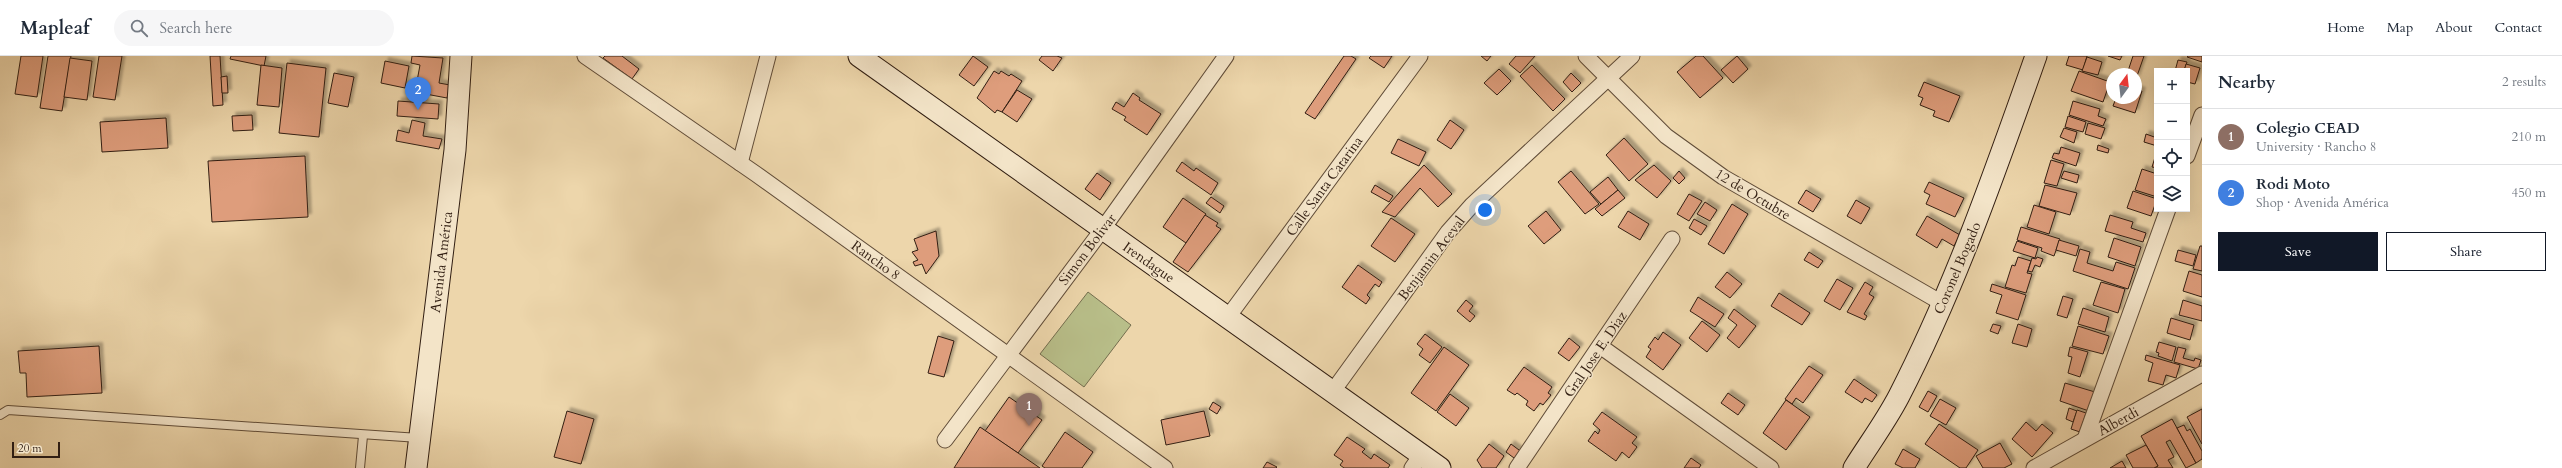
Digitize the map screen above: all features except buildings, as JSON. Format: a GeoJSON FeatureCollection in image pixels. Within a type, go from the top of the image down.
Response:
{"type":"FeatureCollection","features":[{"type":"Feature","properties":{"kind":"street","name":"Avenida América"},"geometry":{"type":"LineString","coordinates":[[416,468],[455,150],[461,56]]}},
{"type":"Feature","properties":{"kind":"street","name":"Rancho 8"},"geometry":{"type":"LineString","coordinates":[[585,56],[740,163],[1165,468]]}},
{"type":"Feature","properties":{"kind":"street"},"geometry":{"type":"LineString","coordinates":[[740,163],[768,56]]}},
{"type":"Feature","properties":{"kind":"street","name":"Irendague"},"geometry":{"type":"LineString","coordinates":[[859,56],[1102,230],[1333,391],[1416,461],[1440,468]]}},
{"type":"Feature","properties":{"kind":"street","name":"Simon Bolivar"},"geometry":{"type":"LineString","coordinates":[[945,440],[1102,230],[1226,56]]}},
{"type":"Feature","properties":{"kind":"street","name":"Calle Santa Catarina"},"geometry":{"type":"LineString","coordinates":[[1228,317],[1420,56]]}},
{"type":"Feature","properties":{"kind":"street","name":"12 de Octubre"},"geometry":{"type":"LineString","coordinates":[[1586,56],[1666,136],[1723,177],[1942,303]]}},
{"type":"Feature","properties":{"kind":"street","name":"Benjamin Aceval"},"geometry":{"type":"LineString","coordinates":[[1333,391],[1448,232],[1472,205],[1632,56]]}},
{"type":"Feature","properties":{"kind":"street","name":"Coronel Bogado"},"geometry":{"type":"LineString","coordinates":[[1854,468],[1898,397],[1942,303],[1975,227],[2036,56]]}},
{"type":"Feature","properties":{"kind":"street"},"geometry":{"type":"LineString","coordinates":[[2190,148],[2202,115]]}},
{"type":"Feature","properties":{"kind":"street"},"geometry":{"type":"LineString","coordinates":[[2085,439],[2167,212]]}},
{"type":"Feature","properties":{"kind":"street","name":"Gral Jose E. Diaz"},"geometry":{"type":"LineString","coordinates":[[1517,468],[1672,239]]}},
{"type":"Feature","properties":{"kind":"street"},"geometry":{"type":"LineString","coordinates":[[1600,346],[1771,468]]}},
{"type":"Feature","properties":{"kind":"street","name":"Alberdi"},"geometry":{"type":"LineString","coordinates":[[2034,468],[2202,374]]}},
{"type":"Feature","properties":{"kind":"lane"},"geometry":{"type":"LineString","coordinates":[[0,415],[8,410],[363,436],[420,438]]}},
{"type":"Feature","properties":{"kind":"lane"},"geometry":{"type":"LineString","coordinates":[[360,468],[363,436]]}},
{"type":"Feature","properties":{"kind":"green space"},"geometry":{"type":"Polygon","coordinates":[[[1088,292],[1131,325],[1084,387],[1040,354],[1088,292]]]}},
{"type":"Feature","properties":{"kind":"place","name":"Rodi Moto"},"geometry":{"type":"Point","coordinates":[418,110]}},
{"type":"Feature","properties":{"kind":"place","name":"Colegio CEAD"},"geometry":{"type":"Point","coordinates":[1029,426]}}]}
